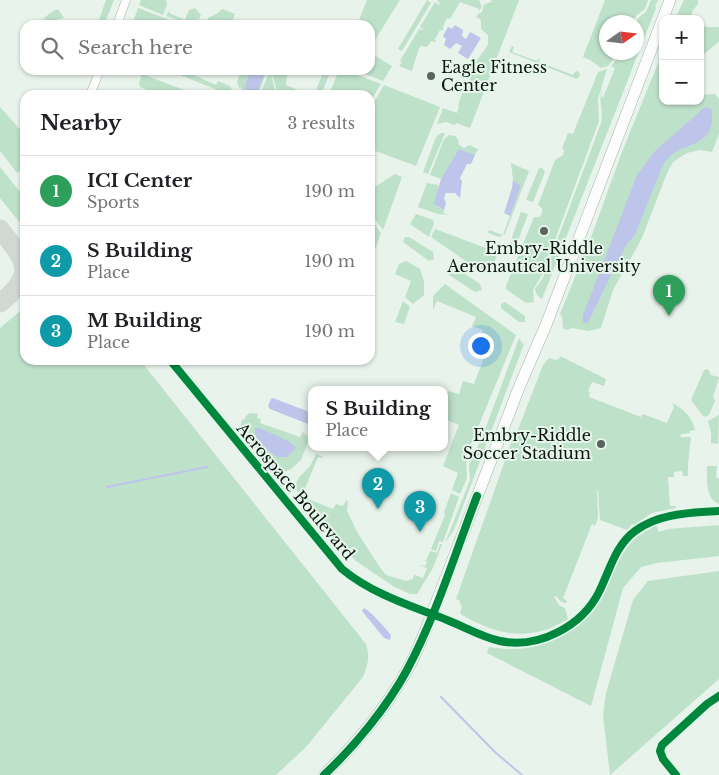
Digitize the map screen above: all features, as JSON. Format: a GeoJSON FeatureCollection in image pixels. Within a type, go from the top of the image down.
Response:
{"type":"FeatureCollection","features":[{"type":"Feature","properties":{"kind":"main road"},"geometry":{"type":"LineString","coordinates":[[324,775],[344,755],[394,693],[411,663],[432,614],[520,385],[546,325],[670,0]]}},
{"type":"Feature","properties":{"kind":"street"},"geometry":{"type":"LineString","coordinates":[[119,20],[126,0]]}},
{"type":"Feature","properties":{"kind":"street"},"geometry":{"type":"LineString","coordinates":[[92,90],[98,75]]}},
{"type":"Feature","properties":{"kind":"street","name":"Aerospace Boulevard"},"geometry":{"type":"LineString","coordinates":[[174,365],[342,569],[367,587],[502,641],[523,642],[544,638],[568,626],[589,608],[598,595],[619,549],[636,530],[653,520],[680,514],[719,511]]}},
{"type":"Feature","properties":{"kind":"street"},"geometry":{"type":"LineString","coordinates":[[676,775],[663,760],[660,751],[662,744],[707,704],[719,696]]}},
{"type":"Feature","properties":{"kind":"green space"},"geometry":{"type":"Polygon","coordinates":[[[106,0],[114,0],[106,20],[99,20],[106,0]]]}},
{"type":"Feature","properties":{"kind":"green space"},"geometry":{"type":"Polygon","coordinates":[[[141,0],[166,0],[167,5],[163,15],[139,5],[141,0]]]}},
{"type":"Feature","properties":{"kind":"green space"},"geometry":{"type":"Polygon","coordinates":[[[367,0],[400,0],[375,40],[375,20],[359,20],[367,0]]]}},
{"type":"Feature","properties":{"kind":"green space"},"geometry":{"type":"Polygon","coordinates":[[[427,0],[431,3],[402,51],[398,49],[427,0]]]}},
{"type":"Feature","properties":{"kind":"green space"},"geometry":{"type":"Polygon","coordinates":[[[437,0],[479,0],[482,7],[478,12],[479,9],[460,2],[450,19],[447,18],[444,28],[442,31],[440,30],[435,39],[436,42],[431,41],[427,47],[421,46],[419,48],[412,71],[399,66],[419,29],[424,30],[420,27],[435,2],[440,4],[437,0]]]}},
{"type":"Feature","properties":{"kind":"green space"},"geometry":{"type":"Polygon","coordinates":[[[491,0],[519,0],[470,128],[456,123],[455,125],[446,122],[437,124],[443,108],[457,113],[466,82],[468,83],[471,77],[465,73],[465,68],[475,63],[488,45],[488,35],[481,29],[481,20],[476,17],[482,12],[484,4],[492,2],[491,0]]]}},
{"type":"Feature","properties":{"kind":"green space"},"geometry":{"type":"Polygon","coordinates":[[[605,0],[648,0],[645,9],[637,15],[599,15],[605,0]]]}},
{"type":"Feature","properties":{"kind":"green space"},"geometry":{"type":"Polygon","coordinates":[[[651,0],[658,0],[644,39],[644,15],[642,15],[646,12],[651,0]]]}},
{"type":"Feature","properties":{"kind":"green space"},"geometry":{"type":"Polygon","coordinates":[[[684,0],[698,0],[698,4],[691,15],[677,15],[684,0]]]}},
{"type":"Feature","properties":{"kind":"green space"},"geometry":{"type":"Polygon","coordinates":[[[138,8],[170,20],[134,20],[138,8]]]}},
{"type":"Feature","properties":{"kind":"green space"},"geometry":{"type":"Polygon","coordinates":[[[171,8],[169,13],[185,20],[179,20],[166,16],[171,8]]]}},
{"type":"Feature","properties":{"kind":"green space"},"geometry":{"type":"Polygon","coordinates":[[[195,8],[201,15],[199,19],[185,20],[189,10],[195,8]]]}},
{"type":"Feature","properties":{"kind":"green space"},"geometry":{"type":"Polygon","coordinates":[[[58,9],[64,18],[43,20],[58,9]]]}},
{"type":"Feature","properties":{"kind":"green space"},"geometry":{"type":"Polygon","coordinates":[[[222,9],[235,14],[233,20],[208,20],[222,9]]]}},
{"type":"Feature","properties":{"kind":"green space"},"geometry":{"type":"Polygon","coordinates":[[[599,16],[599,60],[613,60],[608,66],[601,68],[583,57],[599,16]]]}},
{"type":"Feature","properties":{"kind":"green space"},"geometry":{"type":"Polygon","coordinates":[[[704,26],[719,27],[719,41],[704,54],[704,26]]]}},
{"type":"Feature","properties":{"kind":"green space"},"geometry":{"type":"Polygon","coordinates":[[[512,46],[514,47],[512,52],[537,61],[540,57],[539,62],[573,75],[576,71],[579,72],[580,76],[577,79],[509,52],[512,46]]]}},
{"type":"Feature","properties":{"kind":"green space"},"geometry":{"type":"Polygon","coordinates":[[[375,55],[392,66],[383,81],[368,75],[375,75],[375,55]]]}},
{"type":"Feature","properties":{"kind":"green space"},"geometry":{"type":"Polygon","coordinates":[[[616,60],[636,60],[542,299],[537,295],[535,289],[543,278],[601,123],[601,96],[603,98],[615,68],[611,66],[616,60]]]}},
{"type":"Feature","properties":{"kind":"green space"},"geometry":{"type":"Polygon","coordinates":[[[659,61],[659,105],[704,105],[704,95],[715,94],[719,99],[719,134],[712,152],[700,150],[687,153],[673,162],[642,238],[613,290],[601,328],[588,331],[572,328],[566,330],[563,328],[562,316],[560,314],[589,243],[622,152],[659,61]]]}},
{"type":"Feature","properties":{"kind":"green space"},"geometry":{"type":"Polygon","coordinates":[[[607,69],[598,99],[599,121],[542,275],[533,290],[534,302],[526,303],[506,289],[506,286],[534,217],[539,217],[542,214],[542,208],[538,205],[555,160],[563,155],[564,150],[562,148],[568,133],[573,134],[598,72],[607,69]]]}},
{"type":"Feature","properties":{"kind":"green space"},"geometry":{"type":"Polygon","coordinates":[[[142,75],[145,75],[184,90],[147,90],[140,87],[139,83],[142,75]]]}},
{"type":"Feature","properties":{"kind":"green space"},"geometry":{"type":"Polygon","coordinates":[[[180,75],[194,75],[216,85],[218,81],[230,86],[232,90],[218,90],[180,75]]]}},
{"type":"Feature","properties":{"kind":"green space"},"geometry":{"type":"Polygon","coordinates":[[[240,75],[265,75],[260,90],[242,90],[241,87],[239,88],[237,82],[240,75]]]}},
{"type":"Feature","properties":{"kind":"green space"},"geometry":{"type":"Polygon","coordinates":[[[268,75],[271,75],[275,90],[262,90],[268,75]]]}},
{"type":"Feature","properties":{"kind":"green space"},"geometry":{"type":"Polygon","coordinates":[[[272,75],[287,75],[286,85],[298,90],[277,90],[272,75]]]}},
{"type":"Feature","properties":{"kind":"green space"},"geometry":{"type":"Polygon","coordinates":[[[322,75],[329,75],[323,90],[316,90],[322,75]]]}},
{"type":"Feature","properties":{"kind":"green space"},"geometry":{"type":"Polygon","coordinates":[[[337,75],[357,75],[381,84],[375,94],[375,90],[331,90],[337,75]]]}},
{"type":"Feature","properties":{"kind":"green space"},"geometry":{"type":"Polygon","coordinates":[[[384,85],[440,107],[416,166],[375,151],[375,100],[384,85]]]}},
{"type":"Feature","properties":{"kind":"green space"},"geometry":{"type":"Polygon","coordinates":[[[0,107],[20,129],[20,170],[17,173],[0,151],[0,107]]]}},
{"type":"Feature","properties":{"kind":"green space"},"geometry":{"type":"Polygon","coordinates":[[[441,133],[445,133],[428,174],[423,172],[436,137],[441,133]]]}},
{"type":"Feature","properties":{"kind":"green space"},"geometry":{"type":"Polygon","coordinates":[[[449,135],[455,136],[458,139],[459,145],[464,148],[469,145],[478,149],[475,155],[459,150],[441,179],[430,175],[444,139],[449,135]]]}},
{"type":"Feature","properties":{"kind":"green space"},"geometry":{"type":"Polygon","coordinates":[[[511,163],[529,171],[503,235],[521,186],[513,180],[511,163]]]}},
{"type":"Feature","properties":{"kind":"green space"},"geometry":{"type":"Polygon","coordinates":[[[0,167],[20,192],[20,223],[0,198],[0,167]]]}},
{"type":"Feature","properties":{"kind":"green space"},"geometry":{"type":"Polygon","coordinates":[[[539,168],[542,168],[545,172],[533,202],[526,200],[539,168]]]}},
{"type":"Feature","properties":{"kind":"green space"},"geometry":{"type":"Polygon","coordinates":[[[395,174],[402,177],[383,230],[375,220],[375,187],[395,174]]]}},
{"type":"Feature","properties":{"kind":"green space"},"geometry":{"type":"Polygon","coordinates":[[[427,183],[438,185],[438,207],[444,210],[443,213],[449,215],[438,214],[418,207],[427,183]]]}},
{"type":"Feature","properties":{"kind":"green space"},"geometry":{"type":"Polygon","coordinates":[[[521,212],[528,214],[519,238],[516,242],[513,242],[512,237],[521,212]]]}},
{"type":"Feature","properties":{"kind":"green space"},"geometry":{"type":"Polygon","coordinates":[[[416,214],[433,220],[434,223],[429,237],[410,224],[416,214]]]}},
{"type":"Feature","properties":{"kind":"green space"},"geometry":{"type":"Polygon","coordinates":[[[375,225],[381,233],[375,250],[375,225]]]}},
{"type":"Feature","properties":{"kind":"green space"},"geometry":{"type":"Polygon","coordinates":[[[435,229],[494,251],[499,251],[491,269],[483,273],[431,237],[435,229]]]}},
{"type":"Feature","properties":{"kind":"green space"},"geometry":{"type":"Polygon","coordinates":[[[489,230],[503,235],[499,237],[488,233],[489,230]]]}},
{"type":"Feature","properties":{"kind":"green space"},"geometry":{"type":"Polygon","coordinates":[[[405,237],[409,237],[433,252],[434,259],[429,261],[403,242],[405,237]]]}},
{"type":"Feature","properties":{"kind":"green space"},"geometry":{"type":"Polygon","coordinates":[[[406,261],[420,269],[424,281],[424,295],[413,304],[405,297],[411,281],[395,274],[399,264],[406,261]]]}},
{"type":"Feature","properties":{"kind":"green space"},"geometry":{"type":"Polygon","coordinates":[[[451,267],[455,267],[480,284],[482,290],[475,292],[449,275],[448,270],[451,267]]]}},
{"type":"Feature","properties":{"kind":"green space"},"geometry":{"type":"Polygon","coordinates":[[[445,284],[516,335],[470,447],[466,459],[467,478],[460,494],[452,490],[458,473],[443,466],[459,425],[448,421],[448,391],[459,394],[463,381],[474,384],[489,344],[479,340],[483,330],[472,326],[476,317],[437,301],[433,310],[433,296],[445,284]]]}},
{"type":"Feature","properties":{"kind":"green space"},"geometry":{"type":"Polygon","coordinates":[[[403,301],[410,307],[404,324],[395,322],[403,301]]]}},
{"type":"Feature","properties":{"kind":"green space"},"geometry":{"type":"Polygon","coordinates":[[[505,302],[525,316],[525,322],[519,322],[501,308],[501,304],[505,302]]]}},
{"type":"Feature","properties":{"kind":"green space"},"geometry":{"type":"Polygon","coordinates":[[[20,311],[20,365],[144,365],[366,644],[368,661],[363,677],[306,747],[276,775],[0,775],[0,328],[20,311]]]}},
{"type":"Feature","properties":{"kind":"green space"},"geometry":{"type":"Polygon","coordinates":[[[519,338],[524,344],[454,530],[445,543],[470,480],[469,466],[486,427],[519,338]]]}},
{"type":"Feature","properties":{"kind":"green space"},"geometry":{"type":"Polygon","coordinates":[[[560,356],[606,379],[604,386],[592,382],[588,391],[590,392],[589,397],[641,417],[643,414],[667,423],[674,407],[672,403],[684,411],[690,417],[695,430],[690,431],[690,433],[681,434],[680,437],[691,437],[688,476],[683,476],[682,471],[674,472],[674,477],[668,477],[670,506],[676,506],[676,508],[652,513],[634,525],[632,524],[627,530],[600,520],[597,490],[598,518],[595,526],[592,524],[563,598],[567,601],[566,603],[561,602],[556,596],[554,597],[559,605],[565,608],[568,619],[541,631],[515,634],[502,632],[462,615],[460,613],[462,607],[459,600],[456,599],[515,432],[517,432],[543,365],[549,358],[555,360],[559,359],[560,356]]]}},
{"type":"Feature","properties":{"kind":"green space"},"geometry":{"type":"Polygon","coordinates":[[[708,369],[711,375],[719,378],[713,397],[715,401],[709,415],[704,417],[691,400],[704,370],[708,369]]]}},
{"type":"Feature","properties":{"kind":"green space"},"geometry":{"type":"Polygon","coordinates":[[[250,413],[258,414],[257,418],[261,419],[260,423],[300,437],[303,432],[307,436],[308,442],[301,460],[291,469],[277,472],[271,469],[255,448],[255,445],[252,445],[240,428],[242,420],[250,413]]]}},
{"type":"Feature","properties":{"kind":"green space"},"geometry":{"type":"Polygon","coordinates":[[[719,415],[718,444],[711,443],[708,421],[719,415]]]}},
{"type":"Feature","properties":{"kind":"green space"},"geometry":{"type":"Polygon","coordinates":[[[316,454],[323,458],[318,457],[304,491],[309,494],[308,499],[333,509],[336,504],[343,506],[346,500],[348,501],[347,511],[357,532],[386,575],[406,581],[413,579],[415,575],[423,578],[427,568],[419,565],[425,566],[427,562],[421,559],[426,561],[430,551],[437,553],[440,544],[442,544],[433,568],[417,594],[410,594],[393,586],[356,561],[342,548],[297,491],[296,483],[299,477],[310,466],[316,454]]]}},
{"type":"Feature","properties":{"kind":"green space"},"geometry":{"type":"Polygon","coordinates":[[[707,466],[717,466],[716,477],[719,479],[719,504],[714,501],[709,493],[707,466]]]}},
{"type":"Feature","properties":{"kind":"green space"},"geometry":{"type":"Polygon","coordinates":[[[451,493],[459,497],[443,542],[439,541],[436,551],[431,549],[445,515],[444,512],[451,493]]]}},
{"type":"Feature","properties":{"kind":"green space"},"geometry":{"type":"Polygon","coordinates":[[[656,525],[659,532],[668,529],[719,525],[719,556],[657,563],[641,567],[623,588],[591,706],[487,653],[489,647],[511,649],[538,646],[563,636],[574,629],[593,611],[601,600],[628,546],[656,525]]]}},
{"type":"Feature","properties":{"kind":"green space"},"geometry":{"type":"Polygon","coordinates":[[[719,571],[719,679],[610,775],[603,715],[606,693],[633,600],[648,581],[719,571]]]}},
{"type":"Feature","properties":{"kind":"water"},"geometry":{"type":"Polygon","coordinates":[[[455,25],[463,30],[462,36],[466,39],[470,32],[481,38],[468,59],[458,53],[462,46],[456,43],[450,49],[444,45],[446,39],[443,36],[448,27],[452,29],[455,25]]]}},
{"type":"Feature","properties":{"kind":"water"},"geometry":{"type":"Polygon","coordinates":[[[249,75],[264,75],[258,90],[246,90],[245,85],[249,75]]]}},
{"type":"Feature","properties":{"kind":"water"},"geometry":{"type":"Polygon","coordinates":[[[705,107],[710,108],[712,112],[709,132],[701,140],[673,154],[662,167],[635,235],[627,244],[588,323],[583,323],[583,315],[637,175],[655,151],[705,107]]]}},
{"type":"Feature","properties":{"kind":"water"},"geometry":{"type":"Polygon","coordinates":[[[459,149],[475,155],[471,164],[467,164],[460,178],[462,181],[460,198],[455,193],[446,193],[444,210],[434,204],[441,179],[459,149]]]}},
{"type":"Feature","properties":{"kind":"water"},"geometry":{"type":"Polygon","coordinates":[[[513,180],[521,186],[510,216],[504,213],[513,180]]]}},
{"type":"Feature","properties":{"kind":"water"},"geometry":{"type":"Polygon","coordinates":[[[273,398],[308,411],[308,424],[270,409],[268,406],[273,398]]]}},
{"type":"Feature","properties":{"kind":"water"},"geometry":{"type":"Polygon","coordinates":[[[255,428],[260,428],[290,442],[296,448],[287,457],[277,457],[258,441],[255,428]]]}},
{"type":"Feature","properties":{"kind":"water"},"geometry":{"type":"Polygon","coordinates":[[[364,608],[391,635],[390,640],[384,638],[362,611],[364,608]]]}},
{"type":"Feature","properties":{"kind":"waterway"},"geometry":{"type":"LineString","coordinates":[[107,487],[207,467]]}},
{"type":"Feature","properties":{"kind":"waterway"},"geometry":{"type":"LineString","coordinates":[[441,697],[496,753],[522,775]]}},
{"type":"Feature","properties":{"kind":"taxiway"},"geometry":{"type":"LineString","coordinates":[[0,229],[20,257]]}},
{"type":"Feature","properties":{"kind":"taxiway"},"geometry":{"type":"LineString","coordinates":[[0,303],[12,293],[20,282]]}},
{"type":"Feature","properties":{"kind":"cycle path"},"geometry":{"type":"LineString","coordinates":[[174,365],[342,569],[366,586],[392,599],[500,641],[530,642],[544,638],[570,625],[582,615],[599,592],[622,544],[644,525],[664,517],[686,513],[719,511]]}},
{"type":"Feature","properties":{"kind":"cycle path"},"geometry":{"type":"LineString","coordinates":[[324,775],[370,726],[407,670],[436,607],[477,496]]}},
{"type":"Feature","properties":{"kind":"cycle path"},"geometry":{"type":"LineString","coordinates":[[676,775],[663,759],[660,751],[662,745],[707,704],[719,696]]}},
{"type":"Feature","properties":{"kind":"place","name":"Eagle Fitness Center"},"geometry":{"type":"Point","coordinates":[431,76]}},
{"type":"Feature","properties":{"kind":"place","name":"Embry-Riddle Aeronautical University"},"geometry":{"type":"Point","coordinates":[544,231]}},
{"type":"Feature","properties":{"kind":"place","name":"ICI Center"},"geometry":{"type":"Point","coordinates":[669,316]}},
{"type":"Feature","properties":{"kind":"place","name":"Embry-Riddle Soccer Stadium"},"geometry":{"type":"Point","coordinates":[601,444]}},
{"type":"Feature","properties":{"kind":"place","name":"S Building"},"geometry":{"type":"Point","coordinates":[378,509]}},
{"type":"Feature","properties":{"kind":"place","name":"M Building"},"geometry":{"type":"Point","coordinates":[420,532]}}]}
